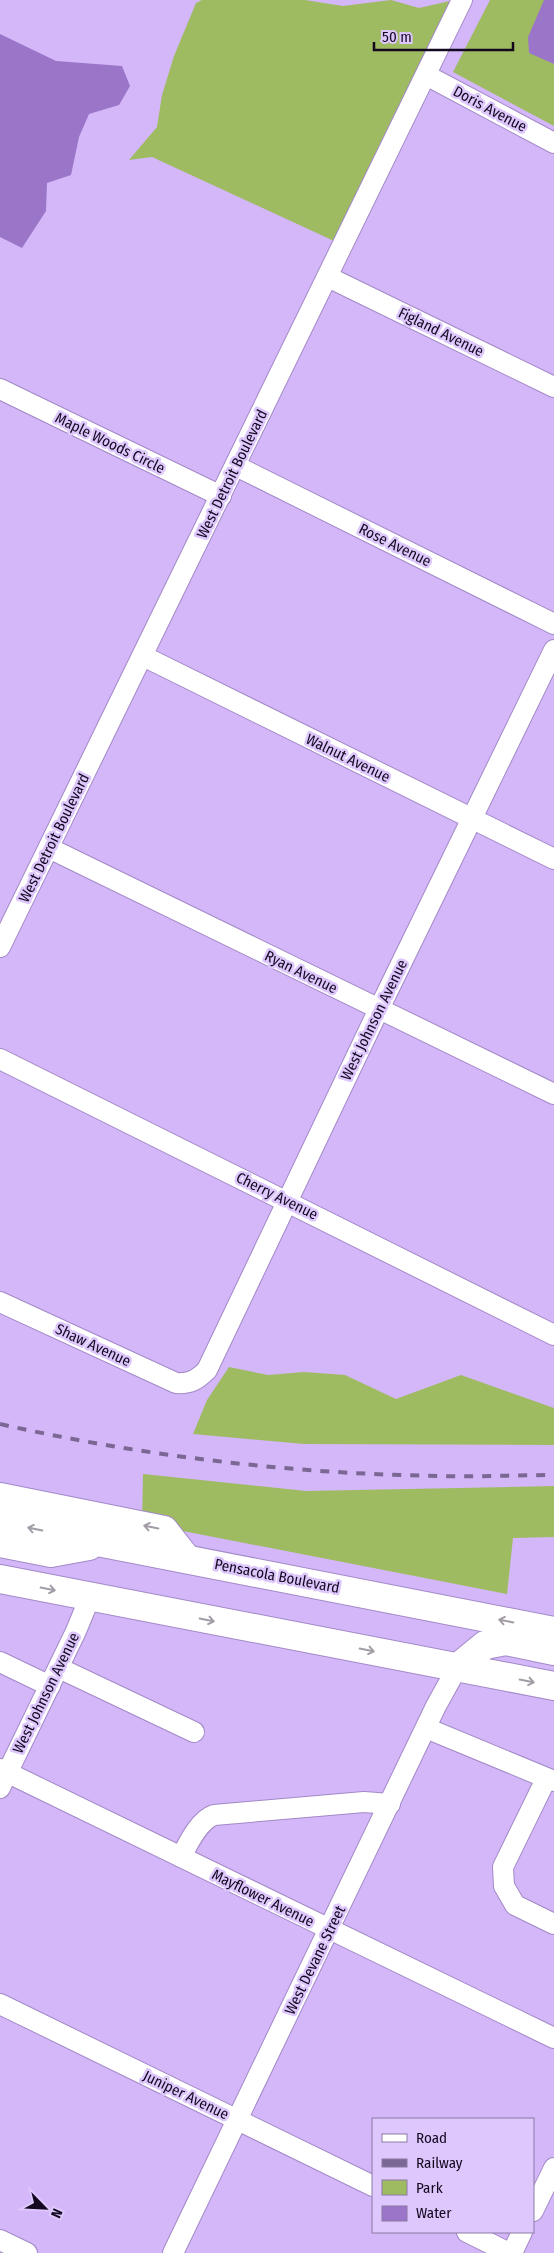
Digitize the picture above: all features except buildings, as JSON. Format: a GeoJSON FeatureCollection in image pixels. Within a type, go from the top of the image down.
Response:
{"type":"FeatureCollection","features":[{"type":"Feature","properties":{"kind":"highway"},"geometry":{"type":"LineString","coordinates":[[0,1497],[164,1530],[186,1558]]}},
{"type":"Feature","properties":{"kind":"highway","name":"Pensacola Boulevard"},"geometry":{"type":"LineString","coordinates":[[0,1523],[554,1630]]}},
{"type":"Feature","properties":{"kind":"highway"},"geometry":{"type":"LineString","coordinates":[[0,1543],[51,1552],[108,1543]]}},
{"type":"Feature","properties":{"kind":"highway"},"geometry":{"type":"LineString","coordinates":[[0,1580],[554,1686]]}},
{"type":"Feature","properties":{"kind":"highway"},"geometry":{"type":"LineString","coordinates":[[457,1668],[485,1644],[506,1641],[554,1650]]}},
{"type":"Feature","properties":{"kind":"street","name":"West Detroit Boulevard"},"geometry":{"type":"LineString","coordinates":[[0,948],[462,0]]}},
{"type":"Feature","properties":{"kind":"street","name":"Doris Avenue"},"geometry":{"type":"LineString","coordinates":[[426,75],[554,143]]}},
{"type":"Feature","properties":{"kind":"street","name":"Figland Avenue"},"geometry":{"type":"LineString","coordinates":[[328,277],[554,387]]}},
{"type":"Feature","properties":{"kind":"street","name":"Maple Woods Circle"},"geometry":{"type":"LineString","coordinates":[[0,389],[221,496]]}},
{"type":"Feature","properties":{"kind":"street","name":"Rose Avenue"},"geometry":{"type":"LineString","coordinates":[[236,466],[554,624]]}},
{"type":"Feature","properties":{"kind":"street","name":"West Johnson Avenue"},"geometry":{"type":"LineString","coordinates":[[186,1383],[198,1379],[206,1370],[554,650]]}},
{"type":"Feature","properties":{"kind":"street","name":"Walnut Avenue"},"geometry":{"type":"LineString","coordinates":[[143,656],[554,860]]}},
{"type":"Feature","properties":{"kind":"street","name":"Ryan Avenue"},"geometry":{"type":"LineString","coordinates":[[49,848],[554,1094]]}},
{"type":"Feature","properties":{"kind":"street","name":"Cherry Avenue"},"geometry":{"type":"LineString","coordinates":[[0,1059],[554,1335]]}},
{"type":"Feature","properties":{"kind":"street","name":"Shaw Avenue"},"geometry":{"type":"LineString","coordinates":[[0,1302],[176,1383],[186,1383]]}},
{"type":"Feature","properties":{"kind":"street","name":"West Johnson Avenue"},"geometry":{"type":"LineString","coordinates":[[3,1777],[59,1668],[90,1597]]}},
{"type":"Feature","properties":{"kind":"street"},"geometry":{"type":"LineString","coordinates":[[0,1662],[50,1686]]}},
{"type":"Feature","properties":{"kind":"street"},"geometry":{"type":"LineString","coordinates":[[59,1668],[194,1732]]}},
{"type":"Feature","properties":{"kind":"street","name":"West Devane Street"},"geometry":{"type":"LineString","coordinates":[[173,2253],[426,1728],[457,1668]]}},
{"type":"Feature","properties":{"kind":"street"},"geometry":{"type":"LineString","coordinates":[[426,1728],[550,1780],[503,1867],[504,1886],[515,1905],[554,1924]]}},
{"type":"Feature","properties":{"kind":"street","name":"Mayflower Avenue"},"geometry":{"type":"LineString","coordinates":[[3,1777],[181,1857],[554,2038]]}},
{"type":"Feature","properties":{"kind":"street"},"geometry":{"type":"LineString","coordinates":[[181,1857],[192,1837],[209,1816],[364,1802],[390,1804]]}},
{"type":"Feature","properties":{"kind":"street","name":"Juniper Avenue"},"geometry":{"type":"LineString","coordinates":[[0,2004],[372,2186]]}},
{"type":"Feature","properties":{"kind":"street"},"geometry":{"type":"LineString","coordinates":[[534,2209],[554,2168]]}},
{"type":"Feature","properties":{"kind":"street"},"geometry":{"type":"LineString","coordinates":[[470,2233],[511,2253],[521,2233]]}},
{"type":"Feature","properties":{"kind":"street"},"geometry":{"type":"LineString","coordinates":[[0,2240],[27,2253]]}},
{"type":"Feature","properties":{"kind":"green space"},"geometry":{"type":"Polygon","coordinates":[[[202,0],[305,0],[343,6],[391,0],[419,8],[450,1],[334,241],[152,157],[129,160],[157,127],[162,95],[174,56],[196,3],[202,0]]]}},
{"type":"Feature","properties":{"kind":"green space"},"geometry":{"type":"Polygon","coordinates":[[[490,0],[554,0],[554,126],[453,72],[490,0]]]}},
{"type":"Feature","properties":{"kind":"green space"},"geometry":{"type":"Polygon","coordinates":[[[229,1367],[268,1375],[304,1372],[345,1375],[396,1399],[461,1375],[554,1408],[554,1445],[304,1444],[193,1434],[207,1400],[229,1367]]]}},
{"type":"Feature","properties":{"kind":"green space"},"geometry":{"type":"Polygon","coordinates":[[[143,1474],[306,1491],[554,1486],[554,1537],[513,1538],[507,1594],[142,1523],[143,1474]]]}},
{"type":"Feature","properties":{"kind":"water"},"geometry":{"type":"Polygon","coordinates":[[[544,0],[554,0],[554,64],[529,53],[528,37],[544,0]]]}},
{"type":"Feature","properties":{"kind":"water"},"geometry":{"type":"Polygon","coordinates":[[[0,34],[56,61],[122,66],[130,86],[119,105],[89,114],[79,137],[71,175],[47,183],[46,211],[22,248],[0,237],[0,34]]]}},
{"type":"Feature","properties":{"kind":"railway"},"geometry":{"type":"LineString","coordinates":[[0,1424],[163,1454],[274,1467],[385,1475],[554,1475]]}}]}
